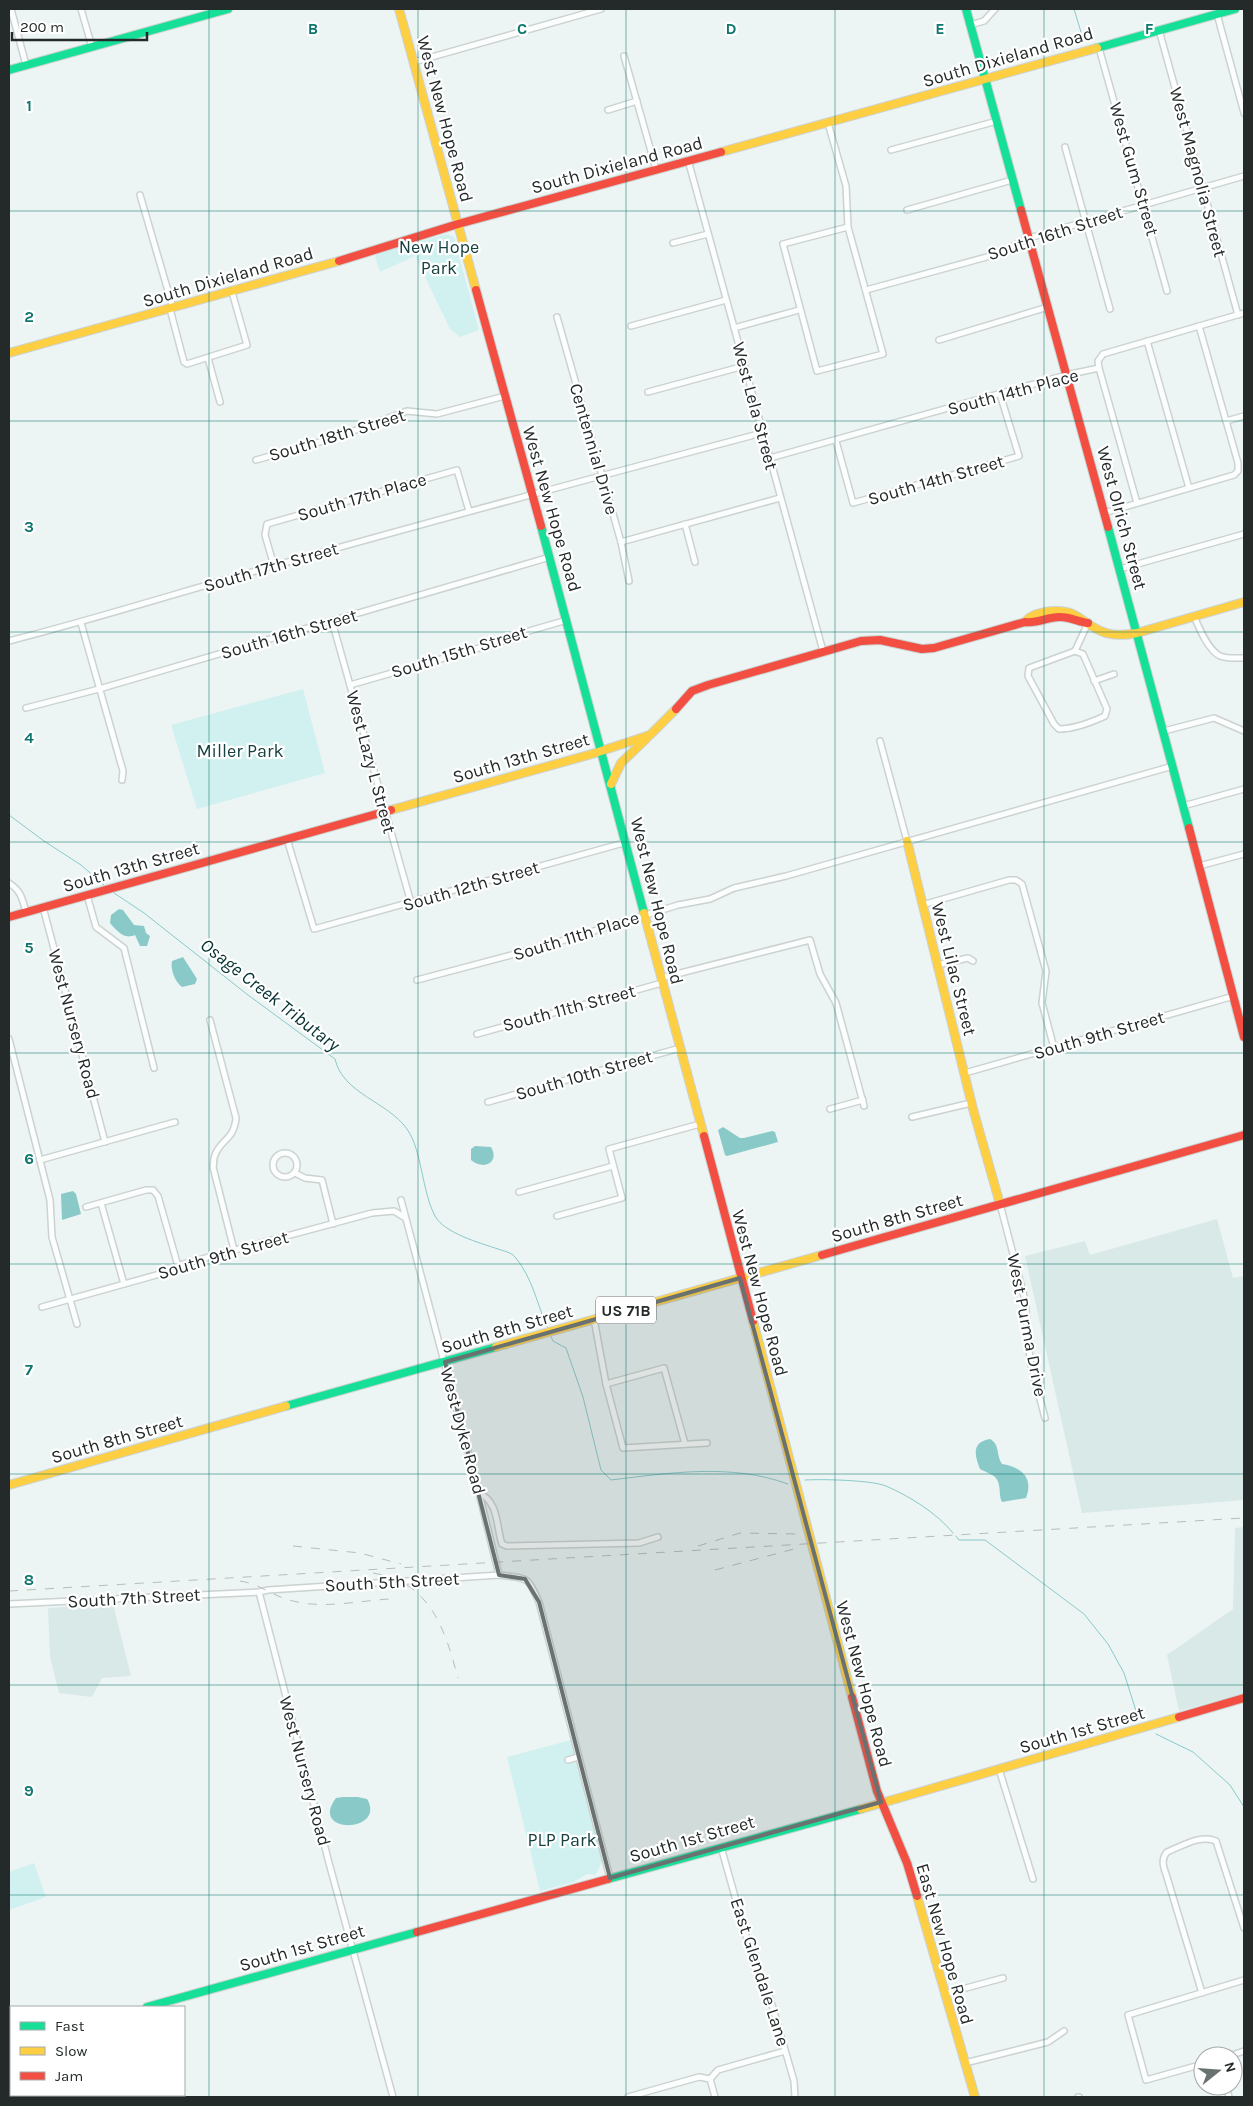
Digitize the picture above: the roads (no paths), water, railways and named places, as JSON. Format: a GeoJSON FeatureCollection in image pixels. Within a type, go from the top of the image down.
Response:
{"type":"FeatureCollection","features":[{"type":"Feature","properties":{"kind":"main road"},"geometry":{"type":"LineString","coordinates":[[9,70],[228,9]]}},
{"type":"Feature","properties":{"kind":"main road","name":"West New Hope Road"},"geometry":{"type":"LineString","coordinates":[[399,9],[627,842],[740,1278],[881,1802]]}},
{"type":"Feature","properties":{"kind":"main road","name":"West Olrich Street"},"geometry":{"type":"LineString","coordinates":[[966,9],[1164,731],[1244,1037]]}},
{"type":"Feature","properties":{"kind":"main road","name":"South Dixieland Road"},"geometry":{"type":"LineString","coordinates":[[9,353],[232,292],[458,224],[1235,9]]}},
{"type":"Feature","properties":{"kind":"main road","name":"South 13th Street"},"geometry":{"type":"LineString","coordinates":[[9,916],[385,812],[650,735],[692,691],[823,651],[870,640],[887,641],[922,649],[934,648],[1025,622],[1030,616],[1050,611],[1069,612],[1109,634],[1119,636],[1137,633],[1244,602]]}},
{"type":"Feature","properties":{"kind":"main road"},"geometry":{"type":"LineString","coordinates":[[611,784],[622,760],[650,735]]}},
{"type":"Feature","properties":{"kind":"main road","name":"West Lilac Street"},"geometry":{"type":"LineString","coordinates":[[907,841],[971,1103],[1000,1204]]}},
{"type":"Feature","properties":{"kind":"main road","name":"South 8th Street"},"geometry":{"type":"LineString","coordinates":[[9,1485],[1244,1135]]}},
{"type":"Feature","properties":{"kind":"main road","name":"South 1st Street"},"geometry":{"type":"LineString","coordinates":[[151,2006],[999,1769],[1244,1698]]}},
{"type":"Feature","properties":{"kind":"main road","name":"East New Hope Road"},"geometry":{"type":"LineString","coordinates":[[881,1802],[907,1864],[975,2097]]}},
{"type":"Feature","properties":{"kind":"street"},"geometry":{"type":"LineString","coordinates":[[11,9],[26,65]]}},
{"type":"Feature","properties":{"kind":"street"},"geometry":{"type":"LineString","coordinates":[[82,9],[92,47]]}},
{"type":"Feature","properties":{"kind":"street"},"geometry":{"type":"LineString","coordinates":[[414,62],[601,9]]}},
{"type":"Feature","properties":{"kind":"street"},"geometry":{"type":"LineString","coordinates":[[970,25],[984,21],[995,9]]}},
{"type":"Feature","properties":{"kind":"street"},"geometry":{"type":"LineString","coordinates":[[1217,14],[1244,114]]}},
{"type":"Feature","properties":{"kind":"street","name":"West Magnolia Street"},"geometry":{"type":"LineString","coordinates":[[1159,30],[1238,315]]}},
{"type":"Feature","properties":{"kind":"street","name":"West Gum Street"},"geometry":{"type":"LineString","coordinates":[[1099,48],[1167,291]]}},
{"type":"Feature","properties":{"kind":"street"},"geometry":{"type":"LineString","coordinates":[[624,56],[656,169]]}},
{"type":"Feature","properties":{"kind":"street"},"geometry":{"type":"LineString","coordinates":[[608,110],[637,102]]}},
{"type":"Feature","properties":{"kind":"street"},"geometry":{"type":"LineString","coordinates":[[891,150],[997,121]]}},
{"type":"Feature","properties":{"kind":"street"},"geometry":{"type":"LineString","coordinates":[[828,123],[846,186],[848,227],[884,354],[817,372],[783,244],[848,227]]}},
{"type":"Feature","properties":{"kind":"street"},"geometry":{"type":"LineString","coordinates":[[1065,147],[1110,309]]}},
{"type":"Feature","properties":{"kind":"street","name":"West Lela Street"},"geometry":{"type":"LineString","coordinates":[[688,160],[823,651]]}},
{"type":"Feature","properties":{"kind":"street","name":"South 16th Street"},"geometry":{"type":"LineString","coordinates":[[866,290],[994,255],[1029,238],[1244,176]]}},
{"type":"Feature","properties":{"kind":"street"},"geometry":{"type":"LineString","coordinates":[[907,210],[1012,180]]}},
{"type":"Feature","properties":{"kind":"street"},"geometry":{"type":"LineString","coordinates":[[140,195],[172,309],[184,362],[187,364],[247,345],[232,292]]}},
{"type":"Feature","properties":{"kind":"street"},"geometry":{"type":"LineString","coordinates":[[674,243],[708,234]]}},
{"type":"Feature","properties":{"kind":"street"},"geometry":{"type":"LineString","coordinates":[[631,326],[726,300]]}},
{"type":"Feature","properties":{"kind":"street"},"geometry":{"type":"LineString","coordinates":[[939,340],[1048,307]]}},
{"type":"Feature","properties":{"kind":"street"},"geometry":{"type":"LineString","coordinates":[[734,328],[799,310]]}},
{"type":"Feature","properties":{"kind":"street","name":"South 14th Place"},"geometry":{"type":"LineString","coordinates":[[770,458],[1066,375],[1072,376],[1099,368],[1098,361],[1103,354],[1244,313]]}},
{"type":"Feature","properties":{"kind":"street","name":"Centennial Drive"},"geometry":{"type":"LineString","coordinates":[[557,317],[602,476],[629,581]]}},
{"type":"Feature","properties":{"kind":"street"},"geometry":{"type":"LineString","coordinates":[[1104,513],[1234,475],[1238,471],[1238,463],[1199,326]]}},
{"type":"Feature","properties":{"kind":"street"},"geometry":{"type":"LineString","coordinates":[[1148,341],[1189,488]]}},
{"type":"Feature","properties":{"kind":"street"},"geometry":{"type":"LineString","coordinates":[[208,358],[220,402]]}},
{"type":"Feature","properties":{"kind":"street"},"geometry":{"type":"LineString","coordinates":[[648,392],[744,366]]}},
{"type":"Feature","properties":{"kind":"street"},"geometry":{"type":"LineString","coordinates":[[1099,368],[1137,503]]}},
{"type":"Feature","properties":{"kind":"street","name":"South 14th Street"},"geometry":{"type":"LineString","coordinates":[[836,441],[853,503],[1018,456],[1000,394]]}},
{"type":"Feature","properties":{"kind":"street","name":"South 18th Street"},"geometry":{"type":"LineString","coordinates":[[256,460],[337,437],[407,411],[437,414],[505,396]]}},
{"type":"Feature","properties":{"kind":"street"},"geometry":{"type":"LineString","coordinates":[[1226,421],[1244,416]]}},
{"type":"Feature","properties":{"kind":"street"},"geometry":{"type":"LineString","coordinates":[[533,493],[762,433]]}},
{"type":"Feature","properties":{"kind":"street","name":"South 17th Place"},"geometry":{"type":"LineString","coordinates":[[274,566],[264,535],[267,524],[457,470],[469,511]]}},
{"type":"Feature","properties":{"kind":"street","name":"South 17th Street"},"geometry":{"type":"LineString","coordinates":[[9,641],[81,623],[533,493]]}},
{"type":"Feature","properties":{"kind":"street"},"geometry":{"type":"LineString","coordinates":[[620,542],[780,498]]}},
{"type":"Feature","properties":{"kind":"street"},"geometry":{"type":"LineString","coordinates":[[685,524],[695,562]]}},
{"type":"Feature","properties":{"kind":"street"},"geometry":{"type":"LineString","coordinates":[[1120,569],[1244,534]]}},
{"type":"Feature","properties":{"kind":"street","name":"South 16th Street"},"geometry":{"type":"LineString","coordinates":[[26,708],[98,689],[550,557]]}},
{"type":"Feature","properties":{"kind":"street"},"geometry":{"type":"LineString","coordinates":[[1194,616],[1213,651],[1220,656],[1228,658],[1244,658]]}},
{"type":"Feature","properties":{"kind":"street","name":"South 15th Street"},"geometry":{"type":"LineString","coordinates":[[350,685],[514,638],[529,631],[567,620]]}},
{"type":"Feature","properties":{"kind":"street","name":"West Lazy L Street"},"geometry":{"type":"LineString","coordinates":[[332,621],[411,903]]}},
{"type":"Feature","properties":{"kind":"street"},"geometry":{"type":"LineString","coordinates":[[81,623],[98,689],[123,771],[122,780]]}},
{"type":"Feature","properties":{"kind":"street"},"geometry":{"type":"LineString","coordinates":[[1075,651],[1088,623]]}},
{"type":"Feature","properties":{"kind":"street"},"geometry":{"type":"LineString","coordinates":[[1075,651],[1083,654],[1094,681],[1107,709],[1105,716],[1067,729],[1059,729],[1054,724],[1028,676],[1029,668],[1075,651]]}},
{"type":"Feature","properties":{"kind":"street"},"geometry":{"type":"LineString","coordinates":[[1094,681],[1114,674]]}},
{"type":"Feature","properties":{"kind":"street"},"geometry":{"type":"LineString","coordinates":[[1164,731],[1214,718],[1244,731]]}},
{"type":"Feature","properties":{"kind":"street","name":"West Lilac Street"},"geometry":{"type":"LineString","coordinates":[[880,741],[907,841]]}},
{"type":"Feature","properties":{"kind":"street","name":"South 11th Place"},"geometry":{"type":"LineString","coordinates":[[417,980],[545,946],[678,904],[710,898],[734,888],[786,876],[1173,766]]}},
{"type":"Feature","properties":{"kind":"street"},"geometry":{"type":"LineString","coordinates":[[1183,806],[1244,788]]}},
{"type":"Feature","properties":{"kind":"street","name":"South 12th Street"},"geometry":{"type":"LineString","coordinates":[[287,839],[314,929],[627,842]]}},
{"type":"Feature","properties":{"kind":"street"},"geometry":{"type":"LineString","coordinates":[[1199,866],[1244,854]]}},
{"type":"Feature","properties":{"kind":"street"},"geometry":{"type":"LineString","coordinates":[[922,905],[1009,880],[1016,880],[1022,884],[1046,971],[1042,1003],[1054,1048]]}},
{"type":"Feature","properties":{"kind":"street"},"geometry":{"type":"LineString","coordinates":[[9,883],[17,888],[22,895],[26,912]]}},
{"type":"Feature","properties":{"kind":"street"},"geometry":{"type":"LineString","coordinates":[[87,895],[96,927],[124,948],[154,1068]]}},
{"type":"Feature","properties":{"kind":"street","name":"West Nursery Road"},"geometry":{"type":"LineString","coordinates":[[43,907],[105,1142]]}},
{"type":"Feature","properties":{"kind":"street","name":"South 11th Street"},"geometry":{"type":"LineString","coordinates":[[477,1034],[810,940],[820,974],[836,1003],[863,1100]]}},
{"type":"Feature","properties":{"kind":"street"},"geometry":{"type":"LineString","coordinates":[[937,965],[968,958],[973,961]]}},
{"type":"Feature","properties":{"kind":"street","name":"South 9th Street"},"geometry":{"type":"LineString","coordinates":[[965,1073],[1234,996]]}},
{"type":"Feature","properties":{"kind":"street"},"geometry":{"type":"LineString","coordinates":[[210,1020],[236,1118],[231,1136],[214,1156],[213,1167],[234,1250]]}},
{"type":"Feature","properties":{"kind":"street"},"geometry":{"type":"LineString","coordinates":[[9,1039],[52,1209],[50,1220],[52,1237],[77,1324]]}},
{"type":"Feature","properties":{"kind":"street","name":"South 10th Street"},"geometry":{"type":"LineString","coordinates":[[488,1102],[680,1048]]}},
{"type":"Feature","properties":{"kind":"street"},"geometry":{"type":"LineString","coordinates":[[830,1109],[863,1100],[864,1106]]}},
{"type":"Feature","properties":{"kind":"street"},"geometry":{"type":"LineString","coordinates":[[912,1117],[971,1103]]}},
{"type":"Feature","properties":{"kind":"street"},"geometry":{"type":"LineString","coordinates":[[40,1160],[175,1122]]}},
{"type":"Feature","properties":{"kind":"street"},"geometry":{"type":"LineString","coordinates":[[556,1216],[622,1198],[609,1149],[700,1124]]}},
{"type":"Feature","properties":{"kind":"street"},"geometry":{"type":"LineString","coordinates":[[284,1152],[293,1155],[297,1161],[295,1173],[286,1178],[278,1176],[273,1167],[274,1159],[284,1152]]}},
{"type":"Feature","properties":{"kind":"street"},"geometry":{"type":"LineString","coordinates":[[519,1192],[613,1166]]}},
{"type":"Feature","properties":{"kind":"street"},"geometry":{"type":"LineString","coordinates":[[295,1173],[305,1178],[322,1180],[333,1224]]}},
{"type":"Feature","properties":{"kind":"street"},"geometry":{"type":"LineString","coordinates":[[86,1207],[146,1190],[153,1190],[158,1196],[178,1266]]}},
{"type":"Feature","properties":{"kind":"street","name":"West Dyke Road"},"geometry":{"type":"LineString","coordinates":[[401,1200],[404,1217],[445,1362],[499,1576]]}},
{"type":"Feature","properties":{"kind":"street"},"geometry":{"type":"LineString","coordinates":[[101,1203],[124,1284]]}},
{"type":"Feature","properties":{"kind":"street","name":"West Purma Drive"},"geometry":{"type":"LineString","coordinates":[[1000,1204],[1025,1300],[1030,1361],[1045,1418]]}},
{"type":"Feature","properties":{"kind":"street","name":"South 9th Street"},"geometry":{"type":"LineString","coordinates":[[42,1307],[167,1272],[178,1266],[234,1250],[372,1213],[394,1211],[404,1217]]}},
{"type":"Feature","properties":{"kind":"street"},"geometry":{"type":"LineString","coordinates":[[594,1319],[606,1384],[624,1448],[707,1443]]}},
{"type":"Feature","properties":{"kind":"street"},"geometry":{"type":"LineString","coordinates":[[606,1384],[664,1368],[685,1444]]}},
{"type":"Feature","properties":{"kind":"street"},"geometry":{"type":"LineString","coordinates":[[479,1493],[488,1497],[492,1504],[502,1544],[507,1546],[639,1543],[658,1537]]}},
{"type":"Feature","properties":{"kind":"street","name":"South 5th Street"},"geometry":{"type":"LineString","coordinates":[[259,1592],[499,1576],[525,1579],[531,1583],[539,1602],[578,1757]]}},
{"type":"Feature","properties":{"kind":"street","name":"West Nursery Road"},"geometry":{"type":"LineString","coordinates":[[259,1592],[393,2097]]}},
{"type":"Feature","properties":{"kind":"street","name":"South 7th Street"},"geometry":{"type":"LineString","coordinates":[[9,1604],[259,1592]]}},
{"type":"Feature","properties":{"kind":"street"},"geometry":{"type":"LineString","coordinates":[[568,1760],[578,1757],[610,1878]]}},
{"type":"Feature","properties":{"kind":"street"},"geometry":{"type":"LineString","coordinates":[[999,1769],[1033,1879]]}},
{"type":"Feature","properties":{"kind":"street"},"geometry":{"type":"LineString","coordinates":[[1202,1993],[1166,1874],[1163,1856],[1167,1852],[1202,1839],[1209,1838],[1216,1841],[1244,1928]]}},
{"type":"Feature","properties":{"kind":"street","name":"East Glendale Lane"},"geometry":{"type":"LineString","coordinates":[[720,1847],[759,1982],[770,1998],[794,2081],[795,2097]]}},
{"type":"Feature","properties":{"kind":"street"},"geometry":{"type":"LineString","coordinates":[[944,1994],[1003,1978]]}},
{"type":"Feature","properties":{"kind":"street"},"geometry":{"type":"LineString","coordinates":[[1193,2067],[1146,2080],[1128,2015],[1244,1980]]}},
{"type":"Feature","properties":{"kind":"street"},"geometry":{"type":"LineString","coordinates":[[964,2062],[1048,2042],[1064,2031]]}},
{"type":"Feature","properties":{"kind":"street"},"geometry":{"type":"LineString","coordinates":[[710,2079],[718,2070],[785,2051]]}},
{"type":"Feature","properties":{"kind":"street"},"geometry":{"type":"LineString","coordinates":[[628,2097],[699,2077],[710,2079]]}},
{"type":"Feature","properties":{"kind":"street"},"geometry":{"type":"LineString","coordinates":[[710,2079],[715,2097]]}},
{"type":"Feature","properties":{"kind":"street"},"geometry":{"type":"LineString","coordinates":[[653,2090],[656,2097]]}},
{"type":"Feature","properties":{"kind":"water"},"geometry":{"type":"Polygon","coordinates":[[[119,909],[123,910],[134,925],[144,926],[146,933],[150,936],[147,946],[140,946],[135,935],[124,936],[110,923],[111,915],[119,909]]]}},
{"type":"Feature","properties":{"kind":"water"},"geometry":{"type":"Polygon","coordinates":[[[183,957],[197,979],[195,984],[182,987],[175,979],[172,971],[172,961],[183,957]]]}},
{"type":"Feature","properties":{"kind":"water"},"geometry":{"type":"Polygon","coordinates":[[[723,1127],[740,1138],[772,1131],[775,1132],[778,1142],[727,1156],[725,1155],[718,1130],[723,1127]]]}},
{"type":"Feature","properties":{"kind":"water"},"geometry":{"type":"Polygon","coordinates":[[[475,1146],[491,1147],[493,1152],[492,1161],[481,1165],[471,1160],[471,1149],[475,1146]]]}},
{"type":"Feature","properties":{"kind":"water"},"geometry":{"type":"Polygon","coordinates":[[[73,1191],[76,1194],[81,1214],[62,1220],[61,1194],[73,1191]]]}},
{"type":"Feature","properties":{"kind":"water"},"geometry":{"type":"Polygon","coordinates":[[[990,1439],[997,1447],[1002,1464],[1009,1465],[1024,1474],[1028,1484],[1026,1498],[1002,1502],[995,1477],[980,1469],[976,1458],[977,1446],[990,1439]]]}},
{"type":"Feature","properties":{"kind":"water"},"geometry":{"type":"Polygon","coordinates":[[[336,1798],[367,1799],[370,1810],[367,1818],[359,1823],[348,1825],[339,1824],[332,1819],[330,1810],[336,1798]]]}},
{"type":"Feature","properties":{"kind":"waterway"},"geometry":{"type":"LineString","coordinates":[[1074,9],[1084,42]]}},
{"type":"Feature","properties":{"kind":"waterway","name":"Osage Creek Tributary"},"geometry":{"type":"LineString","coordinates":[[9,815],[81,865],[104,885]]}},
{"type":"Feature","properties":{"kind":"waterway","name":"Osage Creek Tributary"},"geometry":{"type":"LineString","coordinates":[[114,893],[144,913],[248,995],[335,1059],[347,1081],[398,1119],[407,1129],[416,1148],[427,1195],[435,1216],[454,1232],[513,1255],[526,1274],[548,1329]]}},
{"type":"Feature","properties":{"kind":"waterway","name":"Osage Creek Tributary"},"geometry":{"type":"LineString","coordinates":[[550,1334],[553,1341],[566,1348],[583,1397],[601,1470],[611,1480],[677,1473],[722,1472],[744,1474],[788,1484]]}},
{"type":"Feature","properties":{"kind":"waterway","name":"Osage Creek Tributary"},"geometry":{"type":"LineString","coordinates":[[805,1480],[858,1481],[886,1486],[922,1506],[953,1533]]}},
{"type":"Feature","properties":{"kind":"waterway","name":"Osage Creek Tributary"},"geometry":{"type":"LineString","coordinates":[[956,1536],[959,1540],[985,1540],[1084,1614],[1108,1644],[1124,1673],[1138,1717]]}},
{"type":"Feature","properties":{"kind":"waterway","name":"Osage Creek Tributary"},"geometry":{"type":"LineString","coordinates":[[1156,1734],[1193,1752],[1230,1785],[1244,1807]]}},
{"type":"Feature","properties":{"kind":"railway"},"geometry":{"type":"LineString","coordinates":[[9,1591],[1244,1518]]}},
{"type":"Feature","properties":{"kind":"railway"},"geometry":{"type":"LineString","coordinates":[[698,1546],[740,1533],[796,1534]]}},
{"type":"Feature","properties":{"kind":"railway"},"geometry":{"type":"LineString","coordinates":[[293,1546],[360,1553],[401,1564]]}},
{"type":"Feature","properties":{"kind":"railway"},"geometry":{"type":"LineString","coordinates":[[715,1570],[794,1549]]}},
{"type":"Feature","properties":{"kind":"railway"},"geometry":{"type":"LineString","coordinates":[[373,1573],[393,1578],[409,1586],[422,1598],[441,1626],[458,1678]]}},
{"type":"Feature","properties":{"kind":"railway"},"geometry":{"type":"LineString","coordinates":[[240,1581],[280,1597],[304,1603],[341,1604],[389,1599]]}},
{"type":"Feature","properties":{"kind":"park label","name":"New Hope Park"},"geometry":{"type":"Point","coordinates":[439,257]}},
{"type":"Feature","properties":{"kind":"park label","name":"Miller Park"},"geometry":{"type":"Point","coordinates":[240,751]}},
{"type":"Feature","properties":{"kind":"park label","name":"PLP Park"},"geometry":{"type":"Point","coordinates":[562,1840]}}]}
